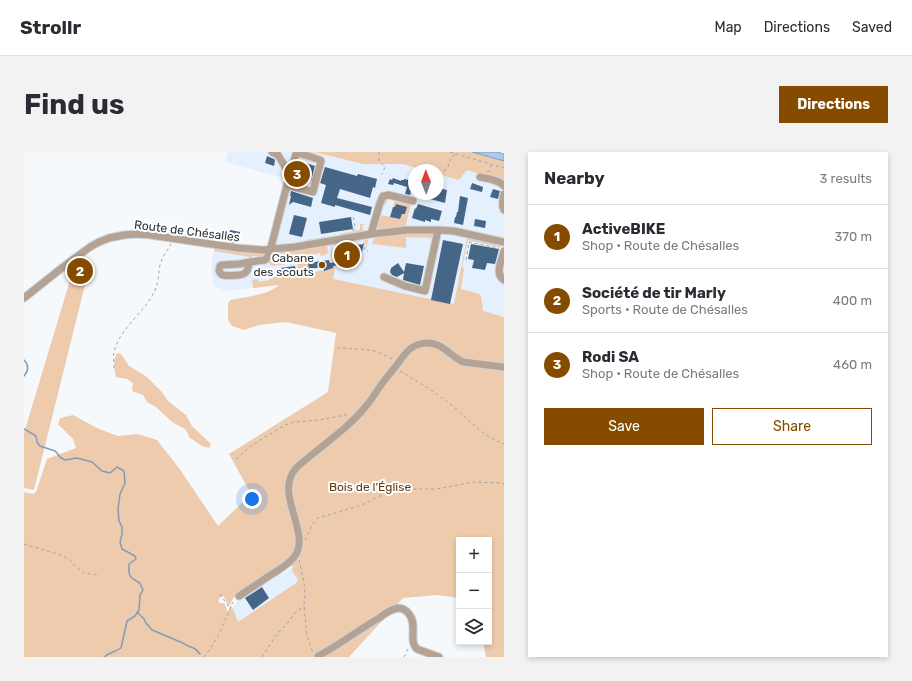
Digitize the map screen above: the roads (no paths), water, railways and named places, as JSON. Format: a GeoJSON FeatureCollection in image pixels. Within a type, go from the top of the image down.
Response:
{"type":"FeatureCollection","features":[{"type":"Feature","properties":{"kind":"street"},"geometry":{"type":"LineString","coordinates":[[272,152],[278,155],[290,175]]}},
{"type":"Feature","properties":{"kind":"street"},"geometry":{"type":"LineString","coordinates":[[250,262],[265,260],[269,255],[272,241],[287,185],[296,154],[298,153],[321,161],[313,192],[287,185]]}},
{"type":"Feature","properties":{"kind":"street"},"geometry":{"type":"LineString","coordinates":[[480,177],[495,180],[504,186]]}},
{"type":"Feature","properties":{"kind":"street"},"geometry":{"type":"LineString","coordinates":[[503,207],[504,194]]}},
{"type":"Feature","properties":{"kind":"street"},"geometry":{"type":"LineString","coordinates":[[371,234],[383,196],[389,195],[413,201]]}},
{"type":"Feature","properties":{"kind":"street","name":"Route de Chésalles"},"geometry":{"type":"LineString","coordinates":[[24,298],[90,247],[99,242],[116,237],[137,234],[250,250],[270,250],[295,247],[371,234],[408,230],[438,230],[504,242]]}},
{"type":"Feature","properties":{"kind":"street"},"geometry":{"type":"LineString","coordinates":[[384,277],[405,286],[425,292],[438,230]]}},
{"type":"Feature","properties":{"kind":"street"},"geometry":{"type":"LineString","coordinates":[[504,250],[499,272],[499,276],[504,280]]}},
{"type":"Feature","properties":{"kind":"street"},"geometry":{"type":"LineString","coordinates":[[239,596],[284,566],[296,555],[299,546],[299,535],[288,496],[288,485],[296,468],[367,406],[381,385],[405,354],[414,345],[427,343],[438,344],[463,362],[504,367]]}},
{"type":"Feature","properties":{"kind":"street"},"geometry":{"type":"LineString","coordinates":[[316,656],[376,619],[398,608],[410,614],[414,626],[413,645],[417,649],[439,657]]}},
{"type":"Feature","properties":{"kind":"water"},"geometry":{"type":"Polygon","coordinates":[[[472,152],[497,152],[504,154],[504,161],[472,152]]]}},
{"type":"Feature","properties":{"kind":"waterway"},"geometry":{"type":"LineString","coordinates":[[24,360],[28,368],[24,376]]}},
{"type":"Feature","properties":{"kind":"waterway"},"geometry":{"type":"LineString","coordinates":[[24,429],[36,436],[37,442],[40,446],[55,451],[65,460],[77,458],[92,462],[102,471],[110,473],[117,467],[124,471],[125,483],[120,494],[118,509],[119,521],[122,527],[120,542],[122,549],[135,556],[136,559],[129,564],[129,574],[134,580],[140,583],[143,590],[140,595],[139,610],[135,616],[127,621],[121,648],[104,657]]}},
{"type":"Feature","properties":{"kind":"waterway"},"geometry":{"type":"LineString","coordinates":[[137,612],[152,630],[194,648],[200,654]]}},
{"type":"Feature","properties":{"kind":"place","name":"Rodi SA"},"geometry":{"type":"Point","coordinates":[297,174]}},
{"type":"Feature","properties":{"kind":"place","name":"ActiveBIKE"},"geometry":{"type":"Point","coordinates":[347,255]}},
{"type":"Feature","properties":{"kind":"place","name":"Cabane des scouts"},"geometry":{"type":"Point","coordinates":[322,265]}},
{"type":"Feature","properties":{"kind":"place","name":"Société de tir Marly"},"geometry":{"type":"Point","coordinates":[80,271]}},
{"type":"Feature","properties":{"kind":"park label","name":"Bois de l'Église"},"geometry":{"type":"Point","coordinates":[370,487]}}]}
